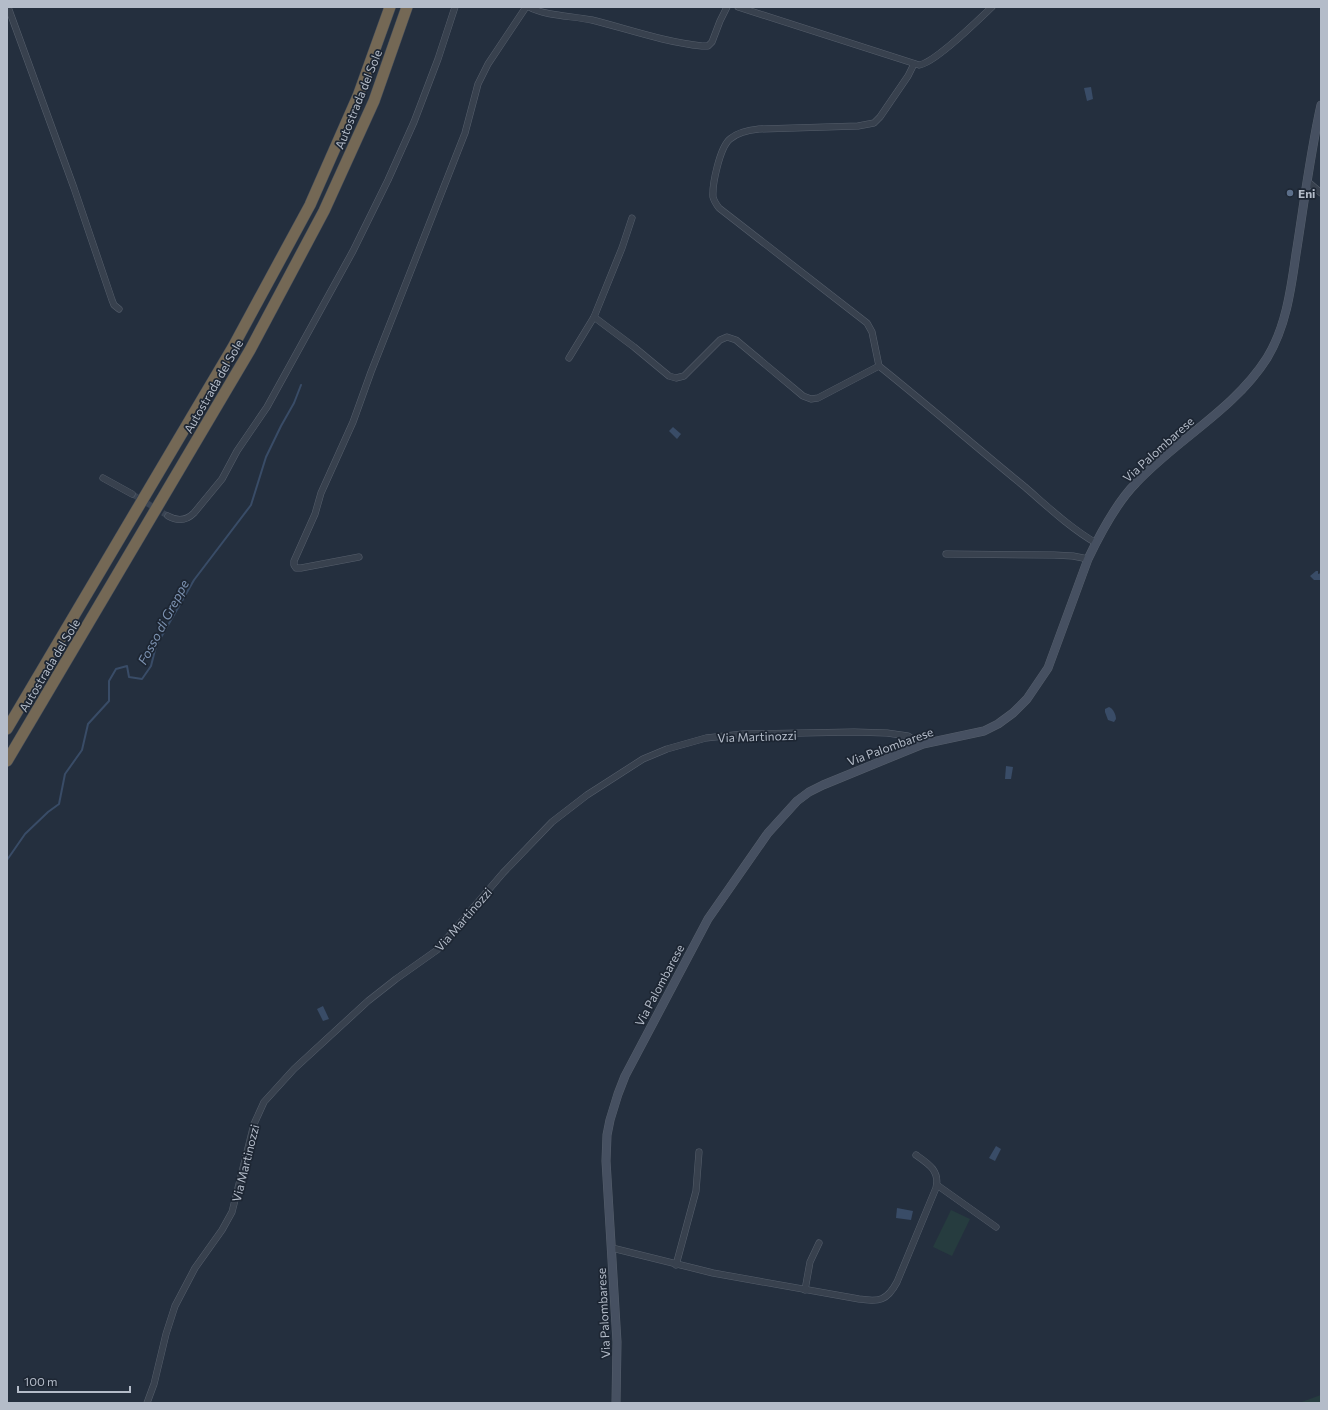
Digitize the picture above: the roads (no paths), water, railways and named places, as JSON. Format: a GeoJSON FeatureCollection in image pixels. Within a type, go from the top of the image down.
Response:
{"type":"FeatureCollection","features":[{"type":"Feature","properties":{"kind":"highway","name":"Autostrada del Sole"},"geometry":{"type":"LineString","coordinates":[[7,729],[233,347],[310,205],[358,96],[390,7]]}},
{"type":"Feature","properties":{"kind":"highway","name":"Autostrada del Sole"},"geometry":{"type":"LineString","coordinates":[[7,761],[250,350],[321,218],[374,101],[407,7]]}},
{"type":"Feature","properties":{"kind":"main road","name":"Via Palombarese"},"geometry":{"type":"LineString","coordinates":[[616,1403],[618,1342],[606,1149],[607,1131],[612,1110],[625,1076],[708,919],[759,845],[787,811],[801,798],[823,785],[918,746],[988,730],[1008,718],[1025,702],[1039,682],[1052,659],[1088,559],[1122,500],[1135,484],[1237,394],[1257,372],[1270,353],[1282,326],[1289,298],[1307,181],[1321,105]]}},
{"type":"Feature","properties":{"kind":"street"},"geometry":{"type":"LineString","coordinates":[[8,7],[74,188],[112,300],[114,305],[119,309]]}},
{"type":"Feature","properties":{"kind":"street"},"geometry":{"type":"LineString","coordinates":[[168,516],[176,519],[184,519],[194,514],[222,479],[237,451],[278,388],[353,251],[388,180],[426,91],[455,7]]}},
{"type":"Feature","properties":{"kind":"street"},"geometry":{"type":"LineString","coordinates":[[359,557],[301,568],[296,568],[294,566],[294,561],[316,511],[321,493],[353,422],[375,362],[466,134],[478,84],[488,64],[527,7],[553,14],[592,20],[638,32],[708,46],[712,42],[727,7]]}},
{"type":"Feature","properties":{"kind":"street"},"geometry":{"type":"LineString","coordinates":[[738,7],[914,64],[928,62],[957,39],[992,7]]}},
{"type":"Feature","properties":{"kind":"street"},"geometry":{"type":"LineString","coordinates":[[914,64],[908,76],[880,117],[872,124],[858,126],[759,129],[734,136],[727,141],[724,147],[713,188],[714,201],[719,208],[867,323],[872,332],[879,366],[1074,528],[1096,543]]}},
{"type":"Feature","properties":{"kind":"street"},"geometry":{"type":"LineString","coordinates":[[1307,181],[1321,192]]}},
{"type":"Feature","properties":{"kind":"street"},"geometry":{"type":"LineString","coordinates":[[569,358],[594,317],[625,240],[632,218]]}},
{"type":"Feature","properties":{"kind":"street"},"geometry":{"type":"LineString","coordinates":[[594,317],[638,349],[669,376],[674,378],[684,376],[720,340],[727,337],[736,340],[803,396],[811,399],[818,398],[879,366]]}},
{"type":"Feature","properties":{"kind":"street"},"geometry":{"type":"LineString","coordinates":[[103,478],[132,494]]}},
{"type":"Feature","properties":{"kind":"street"},"geometry":{"type":"LineString","coordinates":[[946,554],[1060,555],[1088,559]]}},
{"type":"Feature","properties":{"kind":"street","name":"Via Martinozzi"},"geometry":{"type":"LineString","coordinates":[[147,1403],[154,1384],[167,1327],[175,1306],[195,1268],[222,1230],[232,1212],[254,1124],[266,1099],[297,1066],[362,1006],[388,984],[437,950],[503,873],[552,822],[587,795],[643,759],[667,748],[706,738],[735,735],[854,732],[887,733],[908,736],[918,746]]}},
{"type":"Feature","properties":{"kind":"street"},"geometry":{"type":"LineString","coordinates":[[676,1265],[696,1191],[699,1152]]}},
{"type":"Feature","properties":{"kind":"street"},"geometry":{"type":"LineString","coordinates":[[612,1248],[724,1276],[804,1290],[869,1300],[879,1300],[889,1295],[897,1282],[937,1185],[937,1175],[934,1169],[916,1155]]}},
{"type":"Feature","properties":{"kind":"street"},"geometry":{"type":"LineString","coordinates":[[937,1185],[996,1227]]}},
{"type":"Feature","properties":{"kind":"street"},"geometry":{"type":"LineString","coordinates":[[804,1290],[810,1259],[820,1243]]}},
{"type":"Feature","properties":{"kind":"water"},"geometry":{"type":"Polygon","coordinates":[[[1091,87],[1093,99],[1087,101],[1084,88],[1091,87]]]}},
{"type":"Feature","properties":{"kind":"water"},"geometry":{"type":"Polygon","coordinates":[[[673,427],[681,434],[677,439],[669,431],[673,427]]]}},
{"type":"Feature","properties":{"kind":"water"},"geometry":{"type":"Polygon","coordinates":[[[1318,571],[1318,574],[1321,573],[1321,583],[1320,580],[1314,580],[1310,576],[1318,571]]]}},
{"type":"Feature","properties":{"kind":"water"},"geometry":{"type":"Polygon","coordinates":[[[1109,707],[1113,710],[1116,719],[1114,722],[1108,720],[1105,712],[1105,709],[1109,707]]]}},
{"type":"Feature","properties":{"kind":"water"},"geometry":{"type":"Polygon","coordinates":[[[1006,766],[1013,767],[1011,779],[1005,779],[1006,766]]]}},
{"type":"Feature","properties":{"kind":"water"},"geometry":{"type":"Polygon","coordinates":[[[323,1006],[329,1019],[323,1021],[317,1009],[323,1006]]]}},
{"type":"Feature","properties":{"kind":"water"},"geometry":{"type":"Polygon","coordinates":[[[996,1146],[1001,1149],[995,1161],[989,1158],[996,1146]]]}},
{"type":"Feature","properties":{"kind":"water"},"geometry":{"type":"Polygon","coordinates":[[[897,1208],[913,1211],[911,1220],[896,1218],[897,1208]]]}},
{"type":"Feature","properties":{"kind":"waterway","name":"Fosso di Greppe"},"geometry":{"type":"LineString","coordinates":[[7,860],[25,834],[48,812],[59,804],[65,774],[82,750],[88,724],[109,701],[109,681],[116,669],[127,666],[129,677],[142,679],[151,666],[156,646],[194,580],[251,505],[266,457],[294,403],[301,385]]}},
{"type":"Feature","properties":{"kind":"tunnel"},"geometry":{"type":"LineString","coordinates":[[132,494],[168,516]]}},
{"type":"Feature","properties":{"kind":"place","name":"Eni"},"geometry":{"type":"Point","coordinates":[1290,193]}}]}
